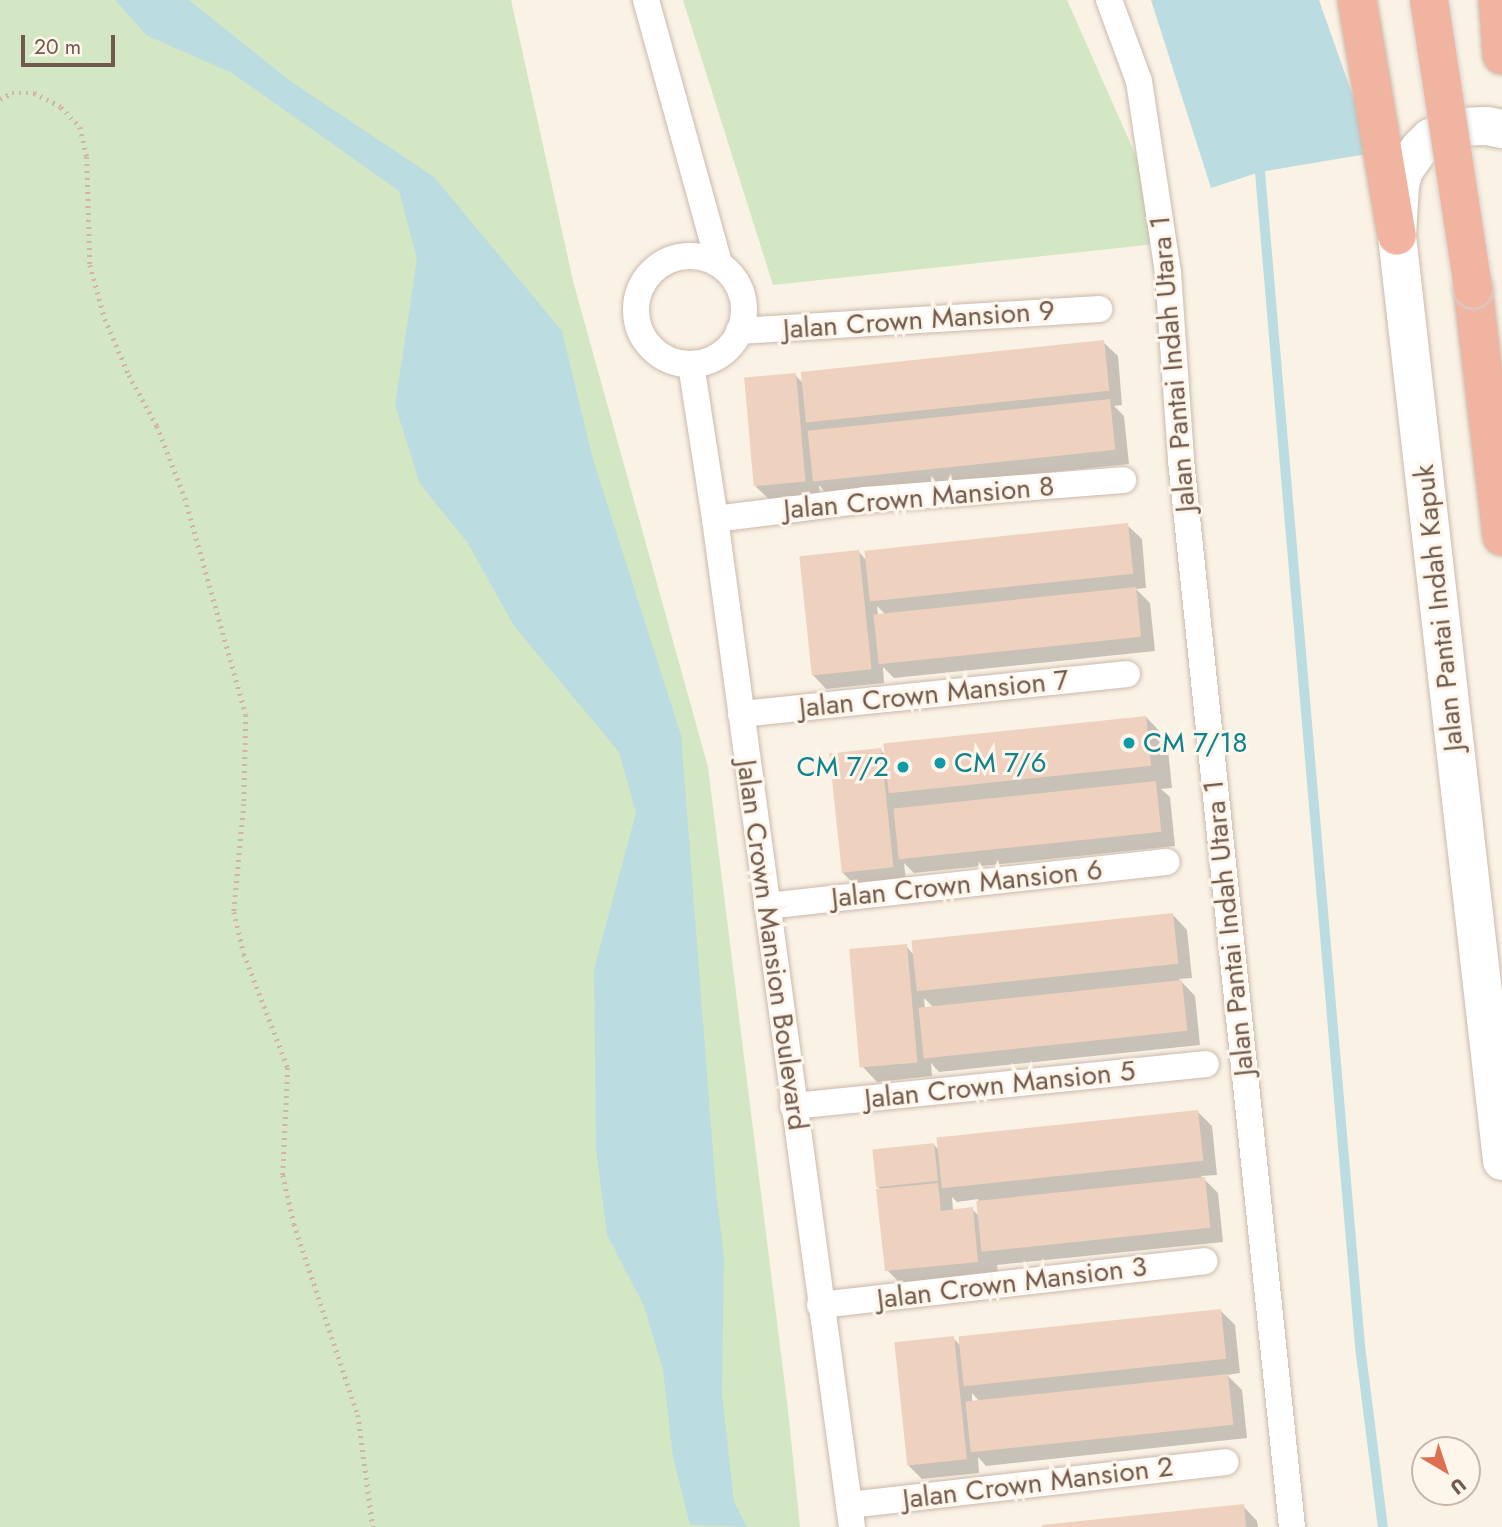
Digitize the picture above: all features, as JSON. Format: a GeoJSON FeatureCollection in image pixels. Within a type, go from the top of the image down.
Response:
{"type":"FeatureCollection","features":[{"type":"Feature","properties":{"kind":"highway"},"geometry":{"type":"LineString","coordinates":[[1357,0],[1397,236]]}},
{"type":"Feature","properties":{"kind":"highway"},"geometry":{"type":"LineString","coordinates":[[1429,0],[1473,289],[1502,536]]}},
{"type":"Feature","properties":{"kind":"highway"},"geometry":{"type":"LineString","coordinates":[[1498,0],[1502,55]]}},
{"type":"Feature","properties":{"kind":"main road","name":"Jalan Pantai Indah Kapuk"},"geometry":{"type":"LineString","coordinates":[[1502,129],[1486,126],[1454,127],[1430,138],[1419,148],[1402,178],[1397,236],[1502,1161]]}},
{"type":"Feature","properties":{"kind":"street"},"geometry":{"type":"LineString","coordinates":[[646,0],[719,264]]}},
{"type":"Feature","properties":{"kind":"street","name":"Jalan Pantai Indah Utara 1"},"geometry":{"type":"LineString","coordinates":[[1109,0],[1139,81],[1168,273],[1181,460],[1292,1527]]}},
{"type":"Feature","properties":{"kind":"street"},"geometry":{"type":"LineString","coordinates":[[690,256],[719,264],[731,274],[741,294],[744,317],[740,331],[720,355],[691,364],[661,356],[641,333],[637,303],[649,275],[661,265],[690,256]]}},
{"type":"Feature","properties":{"kind":"street","name":"Jalan Crown Mansion 9"},"geometry":{"type":"LineString","coordinates":[[740,331],[1099,309]]}},
{"type":"Feature","properties":{"kind":"street","name":"Jalan Crown Mansion Boulevard"},"geometry":{"type":"LineString","coordinates":[[691,364],[715,519],[820,1305],[851,1516]]}},
{"type":"Feature","properties":{"kind":"street","name":"Jalan Crown Mansion 8"},"geometry":{"type":"LineString","coordinates":[[715,519],[865,500],[1123,480]]}},
{"type":"Feature","properties":{"kind":"street","name":"Jalan Crown Mansion 7"},"geometry":{"type":"LineString","coordinates":[[741,714],[1127,674]]}},
{"type":"Feature","properties":{"kind":"street","name":"Jalan Crown Mansion 6"},"geometry":{"type":"LineString","coordinates":[[766,906],[1167,862]]}},
{"type":"Feature","properties":{"kind":"street","name":"Jalan Crown Mansion 5"},"geometry":{"type":"LineString","coordinates":[[793,1106],[1206,1064]]}},
{"type":"Feature","properties":{"kind":"street","name":"Jalan Crown Mansion 3"},"geometry":{"type":"LineString","coordinates":[[820,1305],[1204,1261]]}},
{"type":"Feature","properties":{"kind":"street","name":"Jalan Crown Mansion 2"},"geometry":{"type":"LineString","coordinates":[[851,1516],[1226,1462]]}},
{"type":"Feature","properties":{"kind":"path"},"geometry":{"type":"LineString","coordinates":[[0,99],[12,93],[34,93],[61,107],[80,127],[87,157],[90,265],[99,298],[129,375],[157,426],[185,498],[246,715],[244,804],[234,912],[244,954],[288,1068],[283,1175],[294,1224],[358,1415],[373,1527]]}},
{"type":"Feature","properties":{"kind":"green space"},"geometry":{"type":"Polygon","coordinates":[[[0,0],[511,0],[573,281],[708,767],[788,1410],[800,1527],[0,1527],[0,0]]]}},
{"type":"Feature","properties":{"kind":"green space"},"geometry":{"type":"Polygon","coordinates":[[[683,0],[1067,0],[1174,242],[773,285],[683,0]]]}},
{"type":"Feature","properties":{"kind":"water"},"geometry":{"type":"Polygon","coordinates":[[[115,0],[189,0],[293,83],[434,177],[562,331],[592,456],[681,735],[716,1191],[724,1258],[722,1394],[734,1502],[747,1527],[690,1525],[673,1457],[663,1370],[644,1306],[607,1235],[596,1149],[594,969],[636,813],[619,752],[514,626],[467,542],[420,484],[395,405],[417,259],[399,191],[232,73],[146,35],[115,0]]]}},
{"type":"Feature","properties":{"kind":"water"},"geometry":{"type":"Polygon","coordinates":[[[1151,0],[1319,0],[1373,153],[1260,172],[1211,188],[1151,0]]]}},
{"type":"Feature","properties":{"kind":"building"},"geometry":{"type":"Polygon","coordinates":[[[1104,340],[1109,391],[806,423],[801,372],[1104,340]]]}},
{"type":"Feature","properties":{"kind":"building"},"geometry":{"type":"Polygon","coordinates":[[[796,373],[805,482],[754,486],[744,378],[796,373]]]}},
{"type":"Feature","properties":{"kind":"building"},"geometry":{"type":"Polygon","coordinates":[[[1110,399],[1115,450],[813,481],[808,431],[1110,399]]]}},
{"type":"Feature","properties":{"kind":"building"},"geometry":{"type":"Polygon","coordinates":[[[1128,523],[1133,574],[870,601],[864,551],[1128,523]]]}},
{"type":"Feature","properties":{"kind":"building"},"geometry":{"type":"Polygon","coordinates":[[[859,550],[872,669],[812,676],[799,556],[859,550]]]}},
{"type":"Feature","properties":{"kind":"building"},"geometry":{"type":"Polygon","coordinates":[[[1136,587],[1141,637],[879,664],[873,615],[1136,587]]]}},
{"type":"Feature","properties":{"kind":"building"},"geometry":{"type":"Polygon","coordinates":[[[1146,716],[1151,766],[889,793],[883,744],[1146,716]]]}},
{"type":"Feature","properties":{"kind":"building"},"geometry":{"type":"Polygon","coordinates":[[[881,748],[894,867],[842,873],[829,753],[881,748]]]}},
{"type":"Feature","properties":{"kind":"building"},"geometry":{"type":"Polygon","coordinates":[[[1156,781],[1161,832],[899,859],[893,809],[1156,781]]]}},
{"type":"Feature","properties":{"kind":"building"},"geometry":{"type":"Polygon","coordinates":[[[1173,913],[1178,964],[917,991],[911,940],[1173,913]]]}},
{"type":"Feature","properties":{"kind":"building"},"geometry":{"type":"Polygon","coordinates":[[[907,944],[917,1063],[860,1068],[849,949],[907,944]]]}},
{"type":"Feature","properties":{"kind":"building"},"geometry":{"type":"Polygon","coordinates":[[[1182,980],[1187,1031],[924,1058],[918,1008],[1182,980]]]}},
{"type":"Feature","properties":{"kind":"building"},"geometry":{"type":"Polygon","coordinates":[[[1198,1110],[1203,1161],[942,1188],[936,1137],[1198,1110]]]}},
{"type":"Feature","properties":{"kind":"building"},"geometry":{"type":"Polygon","coordinates":[[[934,1143],[938,1181],[876,1187],[872,1149],[934,1143]]]}},
{"type":"Feature","properties":{"kind":"building"},"geometry":{"type":"Polygon","coordinates":[[[1205,1177],[1210,1228],[982,1252],[976,1201],[1205,1177]]]}},
{"type":"Feature","properties":{"kind":"building"},"geometry":{"type":"Polygon","coordinates":[[[938,1183],[941,1211],[973,1207],[978,1262],[885,1271],[876,1189],[938,1183]]]}},
{"type":"Feature","properties":{"kind":"building"},"geometry":{"type":"Polygon","coordinates":[[[1221,1309],[1226,1359],[964,1386],[958,1337],[1221,1309]]]}},
{"type":"Feature","properties":{"kind":"building"},"geometry":{"type":"Polygon","coordinates":[[[954,1336],[967,1459],[907,1466],[894,1342],[954,1336]]]}},
{"type":"Feature","properties":{"kind":"building"},"geometry":{"type":"Polygon","coordinates":[[[1228,1374],[1233,1425],[971,1452],[965,1402],[1228,1374]]]}},
{"type":"Feature","properties":{"kind":"building"},"geometry":{"type":"Polygon","coordinates":[[[1244,1504],[1246,1527],[1042,1527],[1042,1525],[1244,1504]]]}},
{"type":"Feature","properties":{"kind":"waterway"},"geometry":{"type":"LineString","coordinates":[[1256,162],[1260,172],[1360,1346],[1383,1527]]}},
{"type":"Feature","properties":{"kind":"place","name":"CM 7/18"},"geometry":{"type":"Point","coordinates":[1129,743]}},
{"type":"Feature","properties":{"kind":"place","name":"CM 7/6"},"geometry":{"type":"Point","coordinates":[940,763]}},
{"type":"Feature","properties":{"kind":"place","name":"CM 7/2"},"geometry":{"type":"Point","coordinates":[903,767]}}]}
